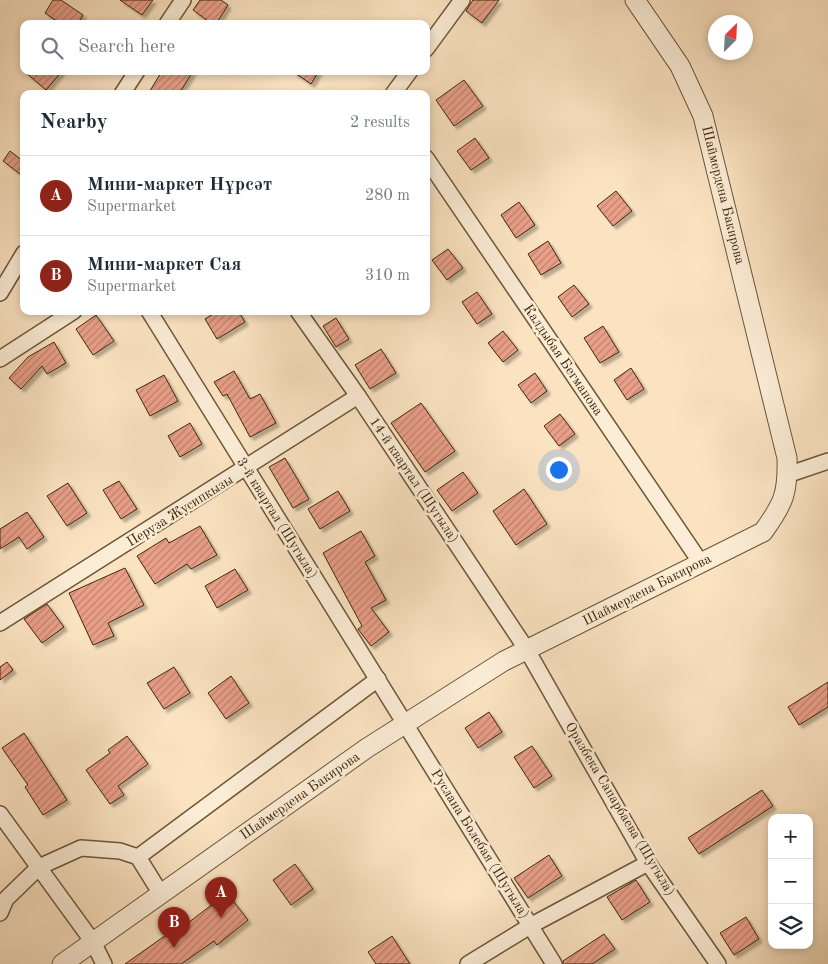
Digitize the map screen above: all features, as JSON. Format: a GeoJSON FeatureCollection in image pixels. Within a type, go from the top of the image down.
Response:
{"type":"FeatureCollection","features":[{"type":"Feature","properties":{"kind":"street"},"geometry":{"type":"LineString","coordinates":[[170,20],[183,0]]}},
{"type":"Feature","properties":{"kind":"street"},"geometry":{"type":"LineString","coordinates":[[430,44],[462,0]]}},
{"type":"Feature","properties":{"kind":"street","name":"Шаймердена Бакирова"},"geometry":{"type":"LineString","coordinates":[[62,964],[367,748],[504,661],[763,532],[777,513],[788,486],[787,458],[703,116],[680,66],[635,0]]}},
{"type":"Feature","properties":{"kind":"street"},"geometry":{"type":"LineString","coordinates":[[124,90],[134,75]]}},
{"type":"Feature","properties":{"kind":"street"},"geometry":{"type":"LineString","coordinates":[[396,90],[407,75]]}},
{"type":"Feature","properties":{"kind":"street","name":"Калдыбая Бегманова"},"geometry":{"type":"LineString","coordinates":[[430,164],[701,563]]}},
{"type":"Feature","properties":{"kind":"street"},"geometry":{"type":"LineString","coordinates":[[0,293],[20,260]]}},
{"type":"Feature","properties":{"kind":"street"},"geometry":{"type":"LineString","coordinates":[[0,359],[68,315]]}},
{"type":"Feature","properties":{"kind":"street","name":"3-й квартал (Шугыла)"},"geometry":{"type":"LineString","coordinates":[[151,315],[406,724]]}},
{"type":"Feature","properties":{"kind":"street","name":"14-й квартал (Шугыла)"},"geometry":{"type":"LineString","coordinates":[[301,315],[358,396],[527,650]]}},
{"type":"Feature","properties":{"kind":"street","name":"Перуза Жусипкызы"},"geometry":{"type":"LineString","coordinates":[[0,623],[246,469],[358,396]]}},
{"type":"Feature","properties":{"kind":"street"},"geometry":{"type":"LineString","coordinates":[[787,475],[828,461]]}},
{"type":"Feature","properties":{"kind":"street","name":"Оразбека Сапарбаева (Шугыла)"},"geometry":{"type":"LineString","coordinates":[[527,650],[648,863],[718,964]]}},
{"type":"Feature","properties":{"kind":"street"},"geometry":{"type":"LineString","coordinates":[[138,857],[378,679]]}},
{"type":"Feature","properties":{"kind":"street","name":"Руслана Болебая (Шугыла)"},"geometry":{"type":"LineString","coordinates":[[406,724],[554,964]]}},
{"type":"Feature","properties":{"kind":"street"},"geometry":{"type":"LineString","coordinates":[[0,814],[93,942],[104,964]]}},
{"type":"Feature","properties":{"kind":"street"},"geometry":{"type":"LineString","coordinates":[[0,913],[6,899],[38,867],[80,848],[120,851],[138,857],[162,894]]}},
{"type":"Feature","properties":{"kind":"street"},"geometry":{"type":"LineString","coordinates":[[468,964],[530,926],[648,863]]}},
{"type":"Feature","properties":{"kind":"building"},"geometry":{"type":"Polygon","coordinates":[[[53,0],[61,0],[83,15],[80,20],[55,20],[45,13],[53,0]]]}},
{"type":"Feature","properties":{"kind":"building"},"geometry":{"type":"Polygon","coordinates":[[[120,0],[153,0],[142,15],[120,0]]]}},
{"type":"Feature","properties":{"kind":"building"},"geometry":{"type":"Polygon","coordinates":[[[200,0],[221,0],[228,5],[219,20],[207,20],[193,10],[200,0]]]}},
{"type":"Feature","properties":{"kind":"building"},"geometry":{"type":"Polygon","coordinates":[[[473,0],[499,0],[482,23],[466,11],[473,0]]]}},
{"type":"Feature","properties":{"kind":"building"},"geometry":{"type":"Polygon","coordinates":[[[29,75],[59,75],[46,90],[29,75]]]}},
{"type":"Feature","properties":{"kind":"building"},"geometry":{"type":"Polygon","coordinates":[[[160,75],[191,75],[181,90],[150,90],[160,75]]]}},
{"type":"Feature","properties":{"kind":"building"},"geometry":{"type":"Polygon","coordinates":[[[298,75],[317,75],[311,84],[298,75]]]}},
{"type":"Feature","properties":{"kind":"building"},"geometry":{"type":"Polygon","coordinates":[[[464,80],[483,106],[454,126],[436,100],[464,80]]]}},
{"type":"Feature","properties":{"kind":"building"},"geometry":{"type":"Polygon","coordinates":[[[475,138],[489,158],[471,170],[457,151],[475,138]]]}},
{"type":"Feature","properties":{"kind":"building"},"geometry":{"type":"Polygon","coordinates":[[[10,151],[20,159],[20,174],[3,161],[10,151]]]}},
{"type":"Feature","properties":{"kind":"building"},"geometry":{"type":"Polygon","coordinates":[[[616,191],[632,211],[613,226],[597,206],[616,191]]]}},
{"type":"Feature","properties":{"kind":"building"},"geometry":{"type":"Polygon","coordinates":[[[519,202],[535,225],[516,238],[501,215],[519,202]]]}},
{"type":"Feature","properties":{"kind":"building"},"geometry":{"type":"Polygon","coordinates":[[[548,241],[561,263],[541,275],[528,254],[548,241]]]}},
{"type":"Feature","properties":{"kind":"building"},"geometry":{"type":"Polygon","coordinates":[[[448,249],[463,268],[447,280],[432,260],[448,249]]]}},
{"type":"Feature","properties":{"kind":"building"},"geometry":{"type":"Polygon","coordinates":[[[574,285],[589,304],[572,317],[558,297],[574,285]]]}},
{"type":"Feature","properties":{"kind":"building"},"geometry":{"type":"Polygon","coordinates":[[[477,292],[492,314],[477,324],[462,302],[477,292]]]}},
{"type":"Feature","properties":{"kind":"building"},"geometry":{"type":"Polygon","coordinates":[[[96,315],[114,341],[93,355],[76,329],[96,315]]]}},
{"type":"Feature","properties":{"kind":"building"},"geometry":{"type":"Polygon","coordinates":[[[212,315],[241,315],[245,322],[217,339],[205,319],[212,315]]]}},
{"type":"Feature","properties":{"kind":"building"},"geometry":{"type":"Polygon","coordinates":[[[336,318],[349,339],[336,347],[323,326],[336,318]]]}},
{"type":"Feature","properties":{"kind":"building"},"geometry":{"type":"Polygon","coordinates":[[[603,326],[619,352],[600,363],[584,338],[603,326]]]}},
{"type":"Feature","properties":{"kind":"building"},"geometry":{"type":"Polygon","coordinates":[[[503,331],[518,350],[503,362],[488,343],[503,331]]]}},
{"type":"Feature","properties":{"kind":"building"},"geometry":{"type":"Polygon","coordinates":[[[54,342],[66,363],[47,374],[42,366],[21,389],[9,378],[28,357],[54,342]]]}},
{"type":"Feature","properties":{"kind":"building"},"geometry":{"type":"Polygon","coordinates":[[[381,349],[396,373],[370,389],[355,365],[381,349]]]}},
{"type":"Feature","properties":{"kind":"building"},"geometry":{"type":"Polygon","coordinates":[[[631,368],[644,389],[627,400],[614,380],[631,368]]]}},
{"type":"Feature","properties":{"kind":"building"},"geometry":{"type":"Polygon","coordinates":[[[234,371],[250,399],[260,394],[276,423],[250,437],[227,394],[223,396],[214,382],[234,371]]]}},
{"type":"Feature","properties":{"kind":"building"},"geometry":{"type":"Polygon","coordinates":[[[535,373],[547,391],[531,403],[518,385],[535,373]]]}},
{"type":"Feature","properties":{"kind":"building"},"geometry":{"type":"Polygon","coordinates":[[[164,375],[178,401],[150,416],[136,390],[164,375]]]}},
{"type":"Feature","properties":{"kind":"building"},"geometry":{"type":"Polygon","coordinates":[[[421,403],[455,451],[425,472],[391,423],[421,403]]]}},
{"type":"Feature","properties":{"kind":"building"},"geometry":{"type":"Polygon","coordinates":[[[560,414],[575,434],[559,446],[544,426],[560,414]]]}},
{"type":"Feature","properties":{"kind":"building"},"geometry":{"type":"Polygon","coordinates":[[[190,423],[202,444],[180,457],[168,436],[190,423]]]}},
{"type":"Feature","properties":{"kind":"building"},"geometry":{"type":"Polygon","coordinates":[[[285,458],[309,499],[293,508],[269,467],[285,458]]]}},
{"type":"Feature","properties":{"kind":"building"},"geometry":{"type":"Polygon","coordinates":[[[463,472],[478,493],[452,511],[437,490],[463,472]]]}},
{"type":"Feature","properties":{"kind":"building"},"geometry":{"type":"Polygon","coordinates":[[[119,481],[137,509],[121,519],[103,490],[119,481]]]}},
{"type":"Feature","properties":{"kind":"building"},"geometry":{"type":"Polygon","coordinates":[[[68,483],[87,513],[67,526],[47,496],[68,483]]]}},
{"type":"Feature","properties":{"kind":"building"},"geometry":{"type":"Polygon","coordinates":[[[524,489],[547,524],[516,545],[493,511],[524,489]]]}},
{"type":"Feature","properties":{"kind":"building"},"geometry":{"type":"Polygon","coordinates":[[[338,491],[350,511],[320,529],[308,509],[338,491]]]}},
{"type":"Feature","properties":{"kind":"building"},"geometry":{"type":"Polygon","coordinates":[[[27,512],[44,537],[27,549],[19,537],[0,549],[0,529],[27,512]]]}},
{"type":"Feature","properties":{"kind":"building"},"geometry":{"type":"Polygon","coordinates":[[[200,526],[217,555],[191,569],[187,564],[155,584],[137,556],[166,538],[169,543],[200,526]]]}},
{"type":"Feature","properties":{"kind":"building"},"geometry":{"type":"Polygon","coordinates":[[[361,531],[375,556],[365,562],[386,600],[371,608],[389,632],[371,646],[358,629],[362,626],[323,553],[361,531]]]}},
{"type":"Feature","properties":{"kind":"building"},"geometry":{"type":"Polygon","coordinates":[[[125,568],[144,605],[108,623],[114,636],[93,645],[69,593],[125,568]]]}},
{"type":"Feature","properties":{"kind":"building"},"geometry":{"type":"Polygon","coordinates":[[[235,569],[248,590],[217,608],[205,586],[235,569]]]}},
{"type":"Feature","properties":{"kind":"building"},"geometry":{"type":"Polygon","coordinates":[[[47,604],[64,627],[42,643],[24,619],[47,604]]]}},
{"type":"Feature","properties":{"kind":"building"},"geometry":{"type":"Polygon","coordinates":[[[7,662],[13,670],[0,680],[0,667],[7,662]]]}},
{"type":"Feature","properties":{"kind":"building"},"geometry":{"type":"Polygon","coordinates":[[[174,667],[190,693],[164,709],[147,683],[174,667]]]}},
{"type":"Feature","properties":{"kind":"building"},"geometry":{"type":"Polygon","coordinates":[[[231,676],[249,703],[226,719],[208,693],[231,676]]]}},
{"type":"Feature","properties":{"kind":"building"},"geometry":{"type":"Polygon","coordinates":[[[828,682],[828,707],[799,725],[788,707],[828,682]]]}},
{"type":"Feature","properties":{"kind":"building"},"geometry":{"type":"Polygon","coordinates":[[[489,712],[502,732],[478,748],[465,728],[489,712]]]}},
{"type":"Feature","properties":{"kind":"building"},"geometry":{"type":"Polygon","coordinates":[[[24,733],[67,800],[43,815],[25,787],[28,785],[2,748],[24,733]]]}},
{"type":"Feature","properties":{"kind":"building"},"geometry":{"type":"Polygon","coordinates":[[[127,736],[148,764],[118,786],[124,795],[110,804],[86,770],[110,753],[108,750],[127,736]]]}},
{"type":"Feature","properties":{"kind":"building"},"geometry":{"type":"Polygon","coordinates":[[[532,746],[552,776],[534,788],[514,757],[532,746]]]}},
{"type":"Feature","properties":{"kind":"building"},"geometry":{"type":"Polygon","coordinates":[[[762,790],[773,806],[699,854],[688,838],[762,790]]]}},
{"type":"Feature","properties":{"kind":"building"},"geometry":{"type":"Polygon","coordinates":[[[549,855],[562,876],[528,898],[514,878],[549,855]]]}},
{"type":"Feature","properties":{"kind":"building"},"geometry":{"type":"Polygon","coordinates":[[[295,864],[313,889],[291,905],[273,880],[295,864]]]}},
{"type":"Feature","properties":{"kind":"building"},"geometry":{"type":"Polygon","coordinates":[[[636,880],[650,902],[622,920],[607,897],[636,880]]]}},
{"type":"Feature","properties":{"kind":"building"},"geometry":{"type":"Polygon","coordinates":[[[227,893],[248,920],[217,945],[214,941],[181,964],[125,964],[186,921],[188,923],[227,893]]]}},
{"type":"Feature","properties":{"kind":"building"},"geometry":{"type":"Polygon","coordinates":[[[746,917],[759,939],[734,955],[720,933],[746,917]]]}},
{"type":"Feature","properties":{"kind":"building"},"geometry":{"type":"Polygon","coordinates":[[[604,934],[615,949],[592,964],[563,964],[563,961],[604,934]]]}},
{"type":"Feature","properties":{"kind":"building"},"geometry":{"type":"Polygon","coordinates":[[[392,936],[410,964],[376,964],[368,952],[392,936]]]}},
{"type":"Feature","properties":{"kind":"place","name":"Мини-маркет Нұрсәт"},"geometry":{"type":"Point","coordinates":[221,918]}},
{"type":"Feature","properties":{"kind":"place","name":"Мини-маркет Сая"},"geometry":{"type":"Point","coordinates":[174,948]}}]}
